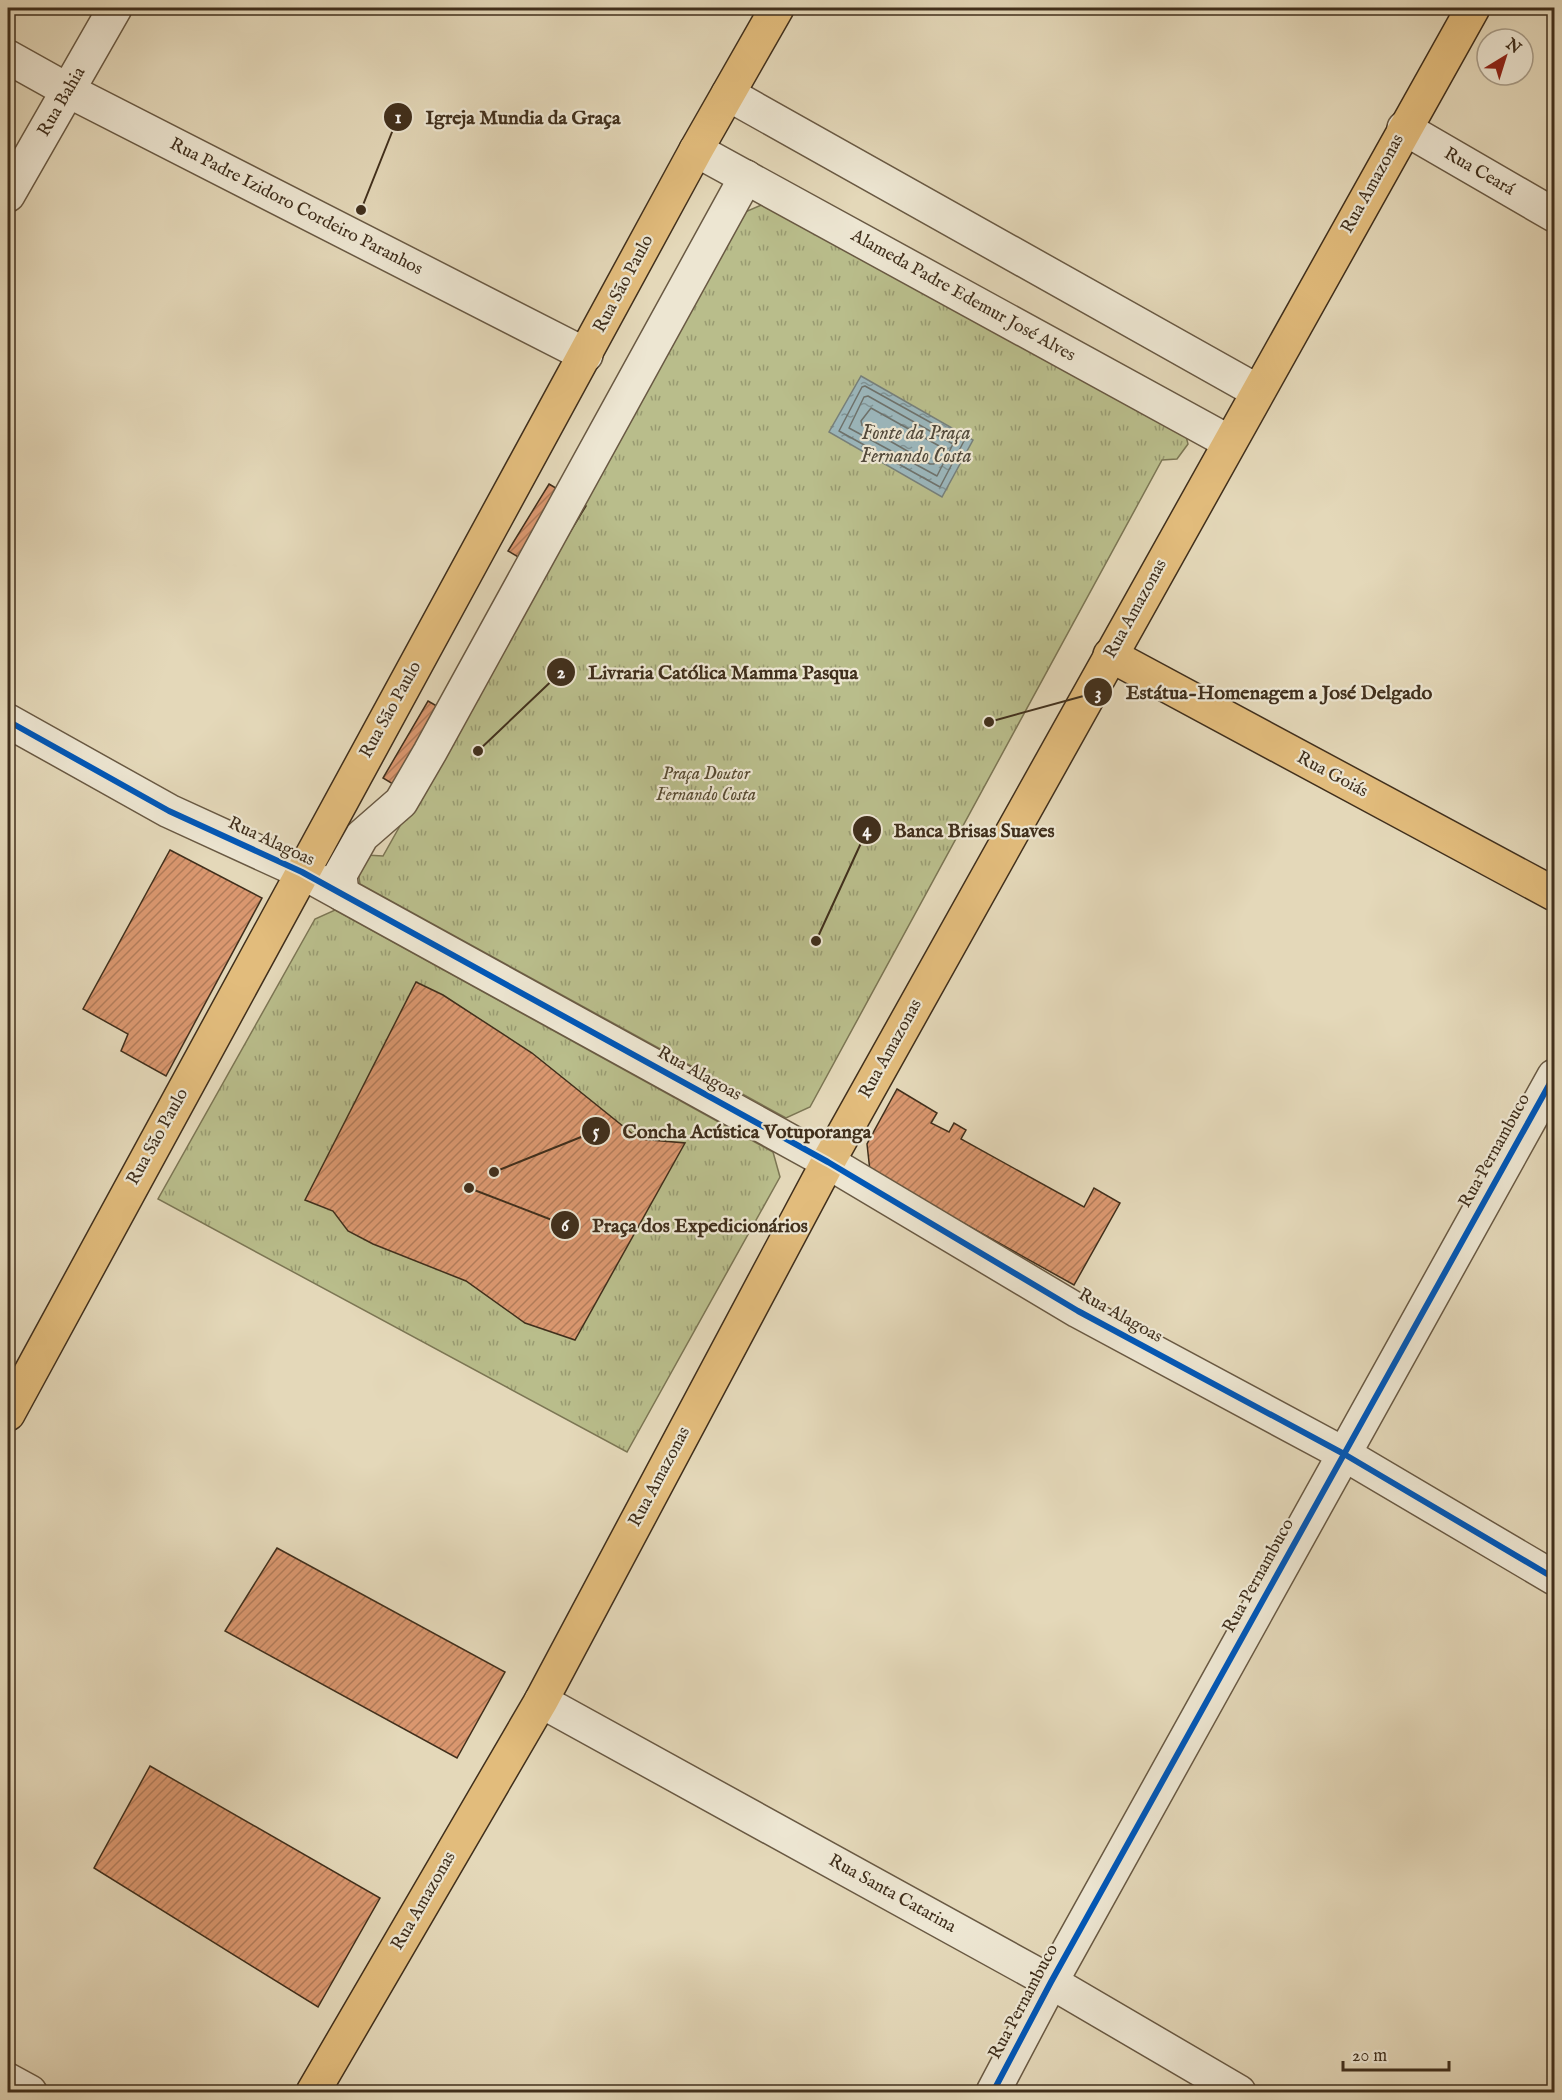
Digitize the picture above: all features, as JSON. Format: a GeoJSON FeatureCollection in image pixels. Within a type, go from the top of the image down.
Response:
{"type":"FeatureCollection","features":[{"type":"Feature","properties":{"kind":"main road","name":"Rua São Paulo"},"geometry":{"type":"LineString","coordinates":[[8,1414],[696,150],[777,8]]}},
{"type":"Feature","properties":{"kind":"main road","name":"Rua Amazonas"},"geometry":{"type":"LineString","coordinates":[[313,2092],[541,1701],[828,1162],[1473,8]]}},
{"type":"Feature","properties":{"kind":"main road","name":"Rua Goiás"},"geometry":{"type":"LineString","coordinates":[[1110,655],[1554,894]]}},
{"type":"Feature","properties":{"kind":"street","name":"Rua Bahia"},"geometry":{"type":"LineString","coordinates":[[8,195],[115,8]]}},
{"type":"Feature","properties":{"kind":"street","name":"Rua Padre Izidoro Cordeiro Paranhos"},"geometry":{"type":"LineString","coordinates":[[8,57],[69,91],[586,355]]}},
{"type":"Feature","properties":{"kind":"street"},"geometry":{"type":"LineString","coordinates":[[728,94],[1257,391]]}},
{"type":"Feature","properties":{"kind":"street","name":"Rua Ceará"},"geometry":{"type":"LineString","coordinates":[[1404,128],[1554,215]]}},
{"type":"Feature","properties":{"kind":"street","name":"Alameda Padre Edemur José Alves"},"geometry":{"type":"LineString","coordinates":[[696,150],[1229,442]]}},
{"type":"Feature","properties":{"kind":"street"},"geometry":{"type":"LineString","coordinates":[[342,894],[340,875],[362,836],[400,802],[430,752],[746,177]]}},
{"type":"Feature","properties":{"kind":"street","name":"Rua Alagoas"},"geometry":{"type":"LineString","coordinates":[[8,721],[169,811],[302,872],[828,1162],[1078,1311],[1344,1454],[1554,1578]]}},
{"type":"Feature","properties":{"kind":"street","name":"Rua Pernambuco"},"geometry":{"type":"LineString","coordinates":[[993,2092],[1051,1982],[1554,1076]]}},
{"type":"Feature","properties":{"kind":"street","name":"Rua Santa Catarina"},"geometry":{"type":"LineString","coordinates":[[541,1701],[1051,1982],[1239,2092]]}},
{"type":"Feature","properties":{"kind":"street"},"geometry":{"type":"LineString","coordinates":[[8,2080],[30,2092]]}},
{"type":"Feature","properties":{"kind":"green space","name":"Praça Doutor Fernando Costa"},"geometry":{"type":"Polygon","coordinates":[[[766,203],[1185,432],[1188,444],[1177,459],[1162,460],[810,1107],[786,1118],[360,884],[358,871],[366,855],[383,856],[745,212],[766,203]]]}},
{"type":"Feature","properties":{"kind":"green space"},"geometry":{"type":"Polygon","coordinates":[[[335,910],[773,1152],[780,1177],[627,1452],[158,1199],[315,919],[335,910]]]}},
{"type":"Feature","properties":{"kind":"water","name":"Fonte da Praça Fernando Costa"},"geometry":{"type":"Polygon","coordinates":[[[861,376],[973,440],[942,497],[829,432],[861,376]]]}},
{"type":"Feature","properties":{"kind":"building"},"geometry":{"type":"Polygon","coordinates":[[[549,484],[586,506],[545,573],[508,551],[549,484]]]}},
{"type":"Feature","properties":{"kind":"building"},"geometry":{"type":"Polygon","coordinates":[[[428,701],[461,720],[416,798],[383,778],[428,701]]]}},
{"type":"Feature","properties":{"kind":"building"},"geometry":{"type":"Polygon","coordinates":[[[170,850],[262,898],[166,1076],[121,1051],[128,1034],[83,1009],[170,850]]]}},
{"type":"Feature","properties":{"kind":"building"},"geometry":{"type":"Polygon","coordinates":[[[416,982],[443,995],[532,1053],[639,1139],[685,1143],[575,1340],[525,1323],[466,1281],[373,1244],[348,1231],[333,1211],[305,1200],[416,982]]]}},
{"type":"Feature","properties":{"kind":"building"},"geometry":{"type":"Polygon","coordinates":[[[897,1089],[937,1113],[931,1123],[949,1132],[954,1123],[966,1130],[961,1139],[1084,1207],[1094,1188],[1120,1203],[1074,1285],[870,1171],[867,1144],[897,1089]]]}},
{"type":"Feature","properties":{"kind":"building"},"geometry":{"type":"Polygon","coordinates":[[[277,1548],[505,1672],[457,1758],[225,1631],[277,1548]]]}},
{"type":"Feature","properties":{"kind":"building"},"geometry":{"type":"Polygon","coordinates":[[[150,1766],[380,1898],[318,2007],[94,1868],[150,1766]]]}},
{"type":"Feature","properties":{"kind":"cycle path"},"geometry":{"type":"LineString","coordinates":[[8,721],[169,811],[302,872],[828,1162],[1078,1311],[1344,1454],[1554,1578]]}},
{"type":"Feature","properties":{"kind":"cycle path"},"geometry":{"type":"LineString","coordinates":[[993,2092],[1051,1982],[1554,1076]]}},
{"type":"Feature","properties":{"kind":"place","name":"Igreja Mundia da Graça"},"geometry":{"type":"Point","coordinates":[361,210]}},
{"type":"Feature","properties":{"kind":"place","name":"Estátua-Homenagem a José Delgado"},"geometry":{"type":"Point","coordinates":[989,722]}},
{"type":"Feature","properties":{"kind":"place","name":"Livraria Católica Mamma Pasqua"},"geometry":{"type":"Point","coordinates":[478,751]}},
{"type":"Feature","properties":{"kind":"place","name":"Banca Brisas Suaves"},"geometry":{"type":"Point","coordinates":[816,941]}},
{"type":"Feature","properties":{"kind":"place","name":"Concha Acústica Votuporanga"},"geometry":{"type":"Point","coordinates":[494,1172]}},
{"type":"Feature","properties":{"kind":"place","name":"Praça dos Expedicionários"},"geometry":{"type":"Point","coordinates":[469,1188]}}]}
